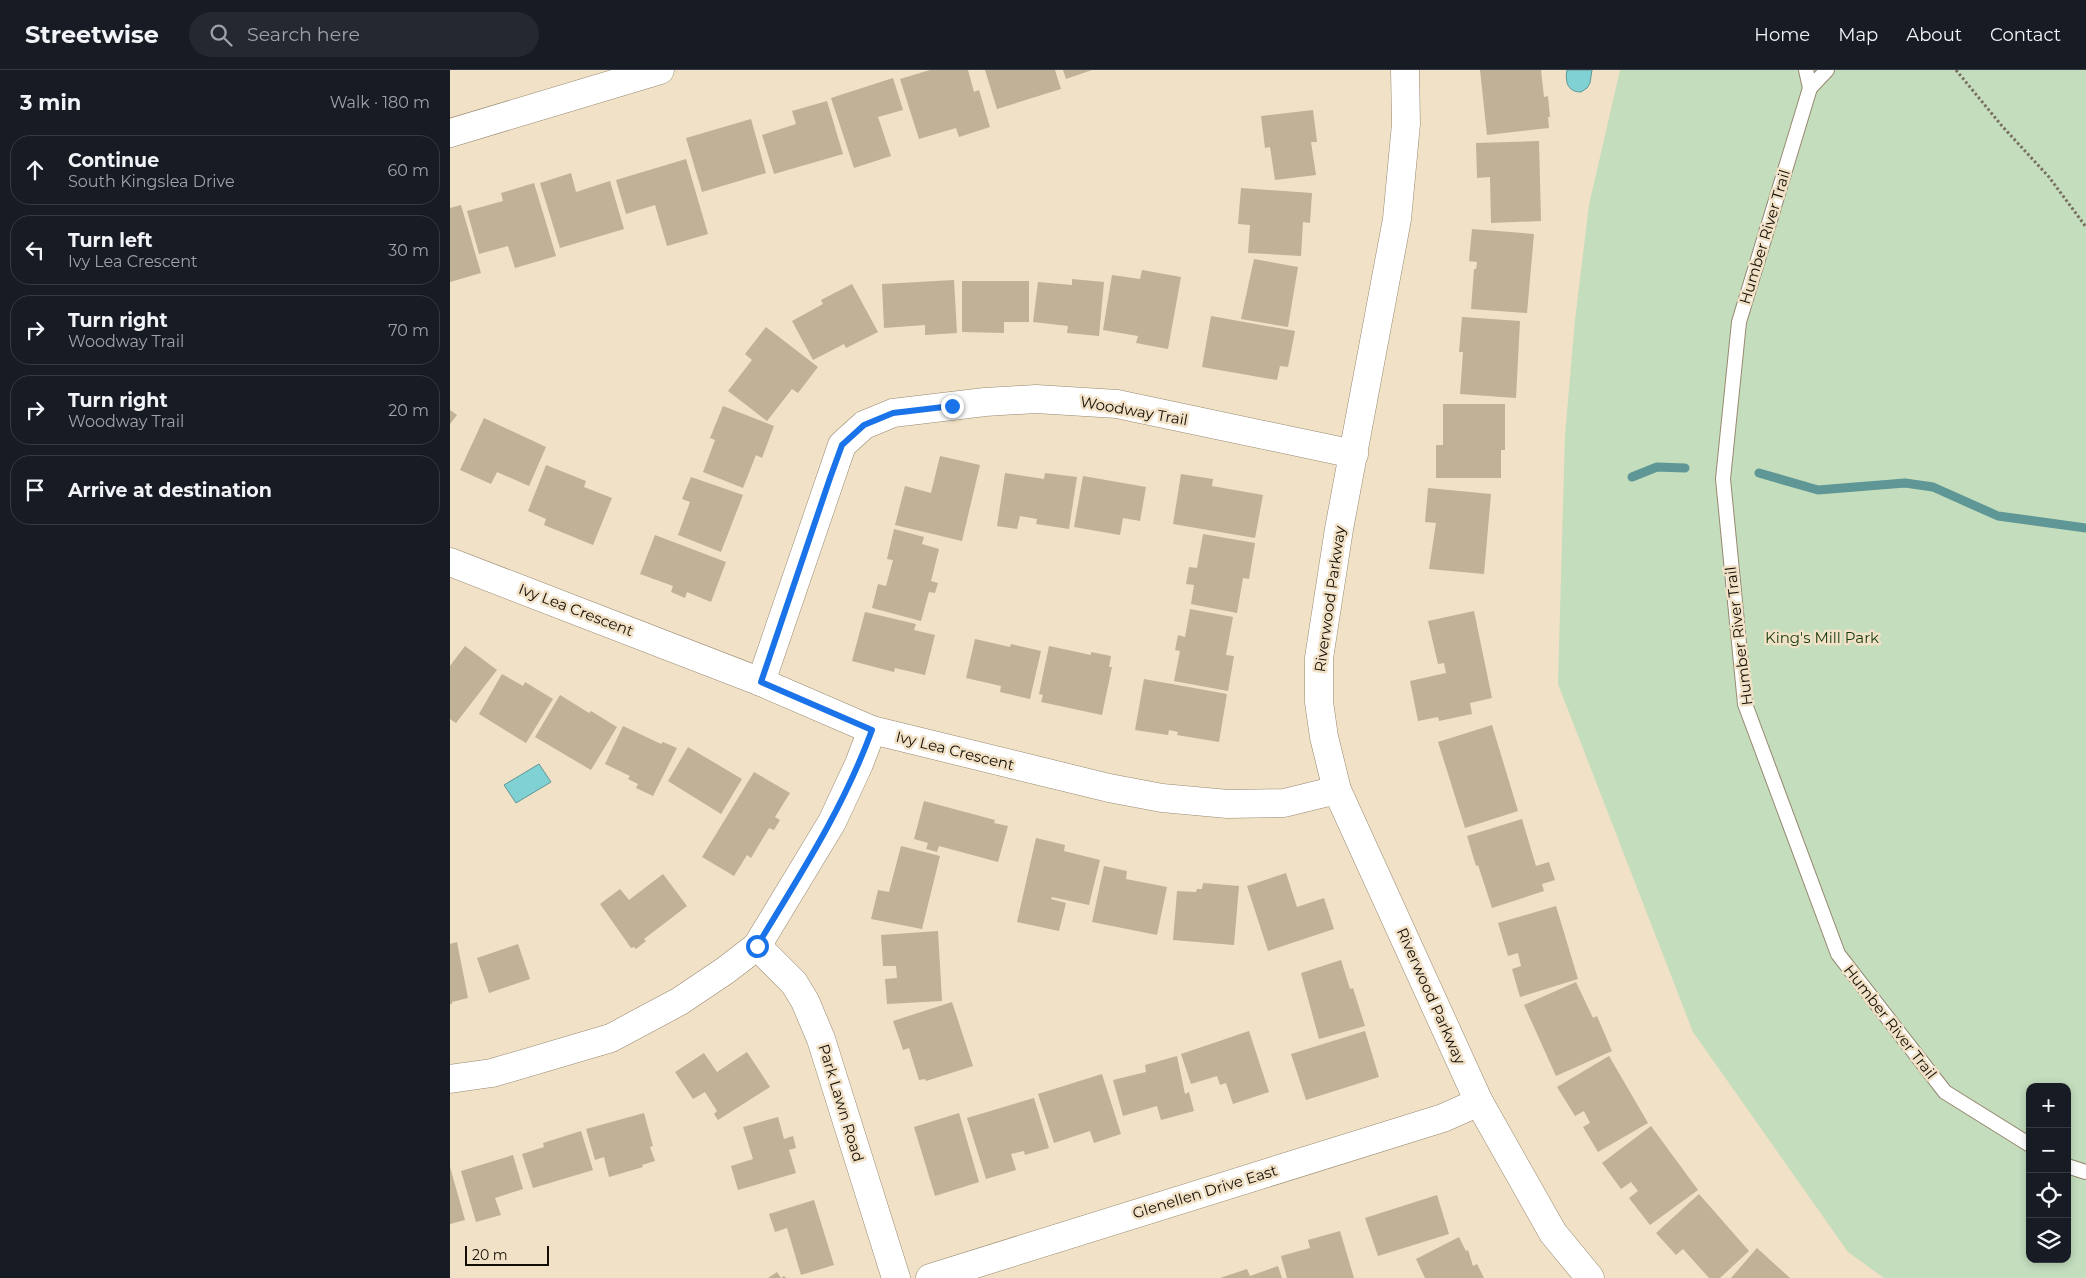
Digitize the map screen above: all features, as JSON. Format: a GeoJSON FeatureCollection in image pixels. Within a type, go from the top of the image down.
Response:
{"type":"FeatureCollection","features":[{"type":"Feature","properties":{"kind":"street"},"geometry":{"type":"LineString","coordinates":[[450,133],[660,70]]}},
{"type":"Feature","properties":{"kind":"street","name":"Riverwood Parkway"},"geometry":{"type":"LineString","coordinates":[[1405,70],[1406,124],[1397,219],[1339,528],[1319,658],[1319,702],[1324,737],[1337,790],[1479,1102],[1553,1233],[1590,1278]]}},
{"type":"Feature","properties":{"kind":"street","name":"Woodway Trail"},"geometry":{"type":"LineString","coordinates":[[761,682],[842,445],[864,425],[893,413],[1014,400],[1072,400],[1117,404],[1354,454]]}},
{"type":"Feature","properties":{"kind":"street","name":"Ivy Lea Crescent"},"geometry":{"type":"LineString","coordinates":[[450,562],[761,682],[872,730],[1109,788],[1162,798],[1228,804],[1284,803],[1337,790]]}},
{"type":"Feature","properties":{"kind":"street"},"geometry":{"type":"LineString","coordinates":[[450,1079],[492,1073],[611,1038],[680,1001],[726,970],[757,946],[832,822],[859,764],[872,730]]}},
{"type":"Feature","properties":{"kind":"street","name":"Park Lawn Road"},"geometry":{"type":"LineString","coordinates":[[757,946],[794,983],[811,1013],[821,1039],[896,1278]]}},
{"type":"Feature","properties":{"kind":"street","name":"Glenellen Drive East"},"geometry":{"type":"LineString","coordinates":[[930,1278],[1443,1118],[1479,1102]]}},
{"type":"Feature","properties":{"kind":"lane","name":"Humber River Trail"},"geometry":{"type":"LineString","coordinates":[[1806,70],[1810,88],[1739,322],[1723,480],[1745,704],[1838,954],[1945,1092],[2026,1143]]}},
{"type":"Feature","properties":{"kind":"lane"},"geometry":{"type":"LineString","coordinates":[[1810,88],[1827,70]]}},
{"type":"Feature","properties":{"kind":"lane"},"geometry":{"type":"LineString","coordinates":[[2071,1167],[2086,1172]]}},
{"type":"Feature","properties":{"kind":"path"},"geometry":{"type":"LineString","coordinates":[[1956,70],[2002,126],[2049,177],[2086,228]]}},
{"type":"Feature","properties":{"kind":"green space","name":"King's Mill Park"},"geometry":{"type":"Polygon","coordinates":[[[1620,70],[2086,70],[2086,1278],[1884,1278],[1848,1252],[1693,1032],[1558,684],[1565,435],[1575,320],[1589,205],[1620,70]]]}},
{"type":"Feature","properties":{"kind":"water"},"geometry":{"type":"Polygon","coordinates":[[[1567,70],[1592,70],[1590,83],[1587,88],[1581,92],[1576,92],[1570,88],[1566,78],[1567,70]]]}},
{"type":"Feature","properties":{"kind":"water"},"geometry":{"type":"Polygon","coordinates":[[[539,764],[551,782],[516,803],[504,785],[539,764]]]}},
{"type":"Feature","properties":{"kind":"building"},"geometry":{"type":"Polygon","coordinates":[[[930,70],[968,70],[974,92],[979,90],[990,127],[959,137],[956,128],[919,139],[900,79],[930,70]]]}},
{"type":"Feature","properties":{"kind":"building"},"geometry":{"type":"Polygon","coordinates":[[[985,70],[1055,70],[1061,89],[997,109],[985,70]]]}},
{"type":"Feature","properties":{"kind":"building"},"geometry":{"type":"Polygon","coordinates":[[[1063,70],[1092,70],[1066,79],[1063,70]]]}},
{"type":"Feature","properties":{"kind":"building"},"geometry":{"type":"Polygon","coordinates":[[[1480,70],[1541,70],[1544,97],[1548,96],[1549,128],[1487,135],[1480,70]]]}},
{"type":"Feature","properties":{"kind":"building"},"geometry":{"type":"Polygon","coordinates":[[[893,78],[903,110],[878,117],[891,156],[854,168],[831,98],[893,78]]]}},
{"type":"Feature","properties":{"kind":"building"},"geometry":{"type":"Polygon","coordinates":[[[827,101],[843,154],[774,174],[762,135],[796,124],[792,111],[827,101]]]}},
{"type":"Feature","properties":{"kind":"building"},"geometry":{"type":"Polygon","coordinates":[[[1313,110],[1317,142],[1311,142],[1316,175],[1275,180],[1270,147],[1265,148],[1261,116],[1313,110]]]}},
{"type":"Feature","properties":{"kind":"building"},"geometry":{"type":"Polygon","coordinates":[[[751,119],[766,173],[702,192],[686,138],[751,119]]]}},
{"type":"Feature","properties":{"kind":"building"},"geometry":{"type":"Polygon","coordinates":[[[1539,141],[1541,221],[1491,223],[1490,177],[1477,178],[1476,143],[1539,141]]]}},
{"type":"Feature","properties":{"kind":"building"},"geometry":{"type":"Polygon","coordinates":[[[686,159],[708,234],[667,246],[655,205],[626,214],[616,180],[686,159]]]}},
{"type":"Feature","properties":{"kind":"building"},"geometry":{"type":"Polygon","coordinates":[[[571,173],[576,192],[610,181],[624,229],[560,248],[540,183],[571,173]]]}},
{"type":"Feature","properties":{"kind":"building"},"geometry":{"type":"Polygon","coordinates":[[[534,183],[556,256],[515,268],[508,246],[479,254],[467,211],[503,201],[501,193],[534,183]]]}},
{"type":"Feature","properties":{"kind":"building"},"geometry":{"type":"Polygon","coordinates":[[[1241,188],[1312,193],[1310,223],[1303,222],[1301,256],[1248,253],[1250,225],[1238,224],[1241,188]]]}},
{"type":"Feature","properties":{"kind":"building"},"geometry":{"type":"Polygon","coordinates":[[[461,205],[481,273],[450,282],[450,208],[461,205]]]}},
{"type":"Feature","properties":{"kind":"building"},"geometry":{"type":"Polygon","coordinates":[[[1472,229],[1534,234],[1527,313],[1471,309],[1474,269],[1476,269],[1477,262],[1469,261],[1472,229]]]}},
{"type":"Feature","properties":{"kind":"building"},"geometry":{"type":"Polygon","coordinates":[[[1254,259],[1298,267],[1288,327],[1241,319],[1254,259]]]}},
{"type":"Feature","properties":{"kind":"building"},"geometry":{"type":"Polygon","coordinates":[[[1142,270],[1181,277],[1168,349],[1136,343],[1138,336],[1103,330],[1112,275],[1140,279],[1142,270]]]}},
{"type":"Feature","properties":{"kind":"building"},"geometry":{"type":"Polygon","coordinates":[[[1072,279],[1104,282],[1099,336],[1067,333],[1068,326],[1033,322],[1038,282],[1072,285],[1072,279]]]}},
{"type":"Feature","properties":{"kind":"building"},"geometry":{"type":"Polygon","coordinates":[[[954,280],[957,333],[925,335],[925,325],[884,328],[882,284],[954,280]]]}},
{"type":"Feature","properties":{"kind":"building"},"geometry":{"type":"Polygon","coordinates":[[[962,281],[1029,281],[1029,322],[1004,322],[1004,333],[962,332],[962,281]]]}},
{"type":"Feature","properties":{"kind":"building"},"geometry":{"type":"Polygon","coordinates":[[[852,284],[878,332],[846,348],[844,344],[813,360],[792,321],[823,304],[821,300],[852,284]]]}},
{"type":"Feature","properties":{"kind":"building"},"geometry":{"type":"Polygon","coordinates":[[[1211,316],[1295,331],[1288,367],[1280,366],[1277,380],[1202,367],[1211,316]]]}},
{"type":"Feature","properties":{"kind":"building"},"geometry":{"type":"Polygon","coordinates":[[[1462,317],[1520,321],[1516,398],[1460,394],[1463,352],[1459,352],[1462,317]]]}},
{"type":"Feature","properties":{"kind":"building"},"geometry":{"type":"Polygon","coordinates":[[[766,327],[818,367],[798,393],[792,389],[767,421],[728,391],[752,360],[745,354],[766,327]]]}},
{"type":"Feature","properties":{"kind":"building"},"geometry":{"type":"Polygon","coordinates":[[[1443,404],[1505,404],[1505,450],[1501,450],[1501,478],[1436,478],[1436,445],[1443,445],[1443,404]]]}},
{"type":"Feature","properties":{"kind":"building"},"geometry":{"type":"Polygon","coordinates":[[[723,406],[774,426],[762,458],[756,455],[743,488],[703,472],[715,440],[710,438],[723,406]]]}},
{"type":"Feature","properties":{"kind":"building"},"geometry":{"type":"Polygon","coordinates":[[[450,410],[457,415],[450,424],[450,410]]]}},
{"type":"Feature","properties":{"kind":"building"},"geometry":{"type":"Polygon","coordinates":[[[484,418],[546,447],[529,486],[497,472],[491,484],[460,470],[484,418]]]}},
{"type":"Feature","properties":{"kind":"building"},"geometry":{"type":"Polygon","coordinates":[[[940,456],[980,465],[962,541],[895,525],[905,486],[931,493],[940,456]]]}},
{"type":"Feature","properties":{"kind":"building"},"geometry":{"type":"Polygon","coordinates":[[[546,465],[586,481],[584,487],[612,498],[593,545],[544,525],[546,519],[528,511],[546,465]]]}},
{"type":"Feature","properties":{"kind":"building"},"geometry":{"type":"Polygon","coordinates":[[[1005,473],[1044,479],[1045,473],[1077,477],[1069,529],[1036,524],[1037,519],[1020,516],[1017,529],[997,526],[1005,473]]]}},
{"type":"Feature","properties":{"kind":"building"},"geometry":{"type":"Polygon","coordinates":[[[1181,474],[1213,479],[1212,486],[1263,495],[1255,538],[1173,524],[1181,474]]]}},
{"type":"Feature","properties":{"kind":"building"},"geometry":{"type":"Polygon","coordinates":[[[1083,476],[1146,487],[1140,521],[1123,518],[1120,535],[1074,527],[1083,476]]]}},
{"type":"Feature","properties":{"kind":"building"},"geometry":{"type":"Polygon","coordinates":[[[691,477],[743,495],[721,552],[678,535],[690,502],[682,499],[691,477]]]}},
{"type":"Feature","properties":{"kind":"building"},"geometry":{"type":"Polygon","coordinates":[[[1428,488],[1491,494],[1484,574],[1429,569],[1436,523],[1425,522],[1428,488]]]}},
{"type":"Feature","properties":{"kind":"building"},"geometry":{"type":"Polygon","coordinates":[[[894,529],[924,537],[922,544],[939,549],[931,581],[938,583],[935,593],[929,592],[921,621],[872,608],[878,584],[886,586],[893,560],[887,559],[894,529]]]}},
{"type":"Feature","properties":{"kind":"building"},"geometry":{"type":"Polygon","coordinates":[[[1203,534],[1255,543],[1249,579],[1243,578],[1237,613],[1191,604],[1194,585],[1186,584],[1189,567],[1197,568],[1203,534]]]}},
{"type":"Feature","properties":{"kind":"building"},"geometry":{"type":"Polygon","coordinates":[[[655,535],[726,562],[711,602],[687,592],[685,598],[671,592],[673,586],[640,574],[655,535]]]}},
{"type":"Feature","properties":{"kind":"building"},"geometry":{"type":"Polygon","coordinates":[[[1190,609],[1233,617],[1226,655],[1234,656],[1228,691],[1174,681],[1180,651],[1175,650],[1178,635],[1185,637],[1190,609]]]}},
{"type":"Feature","properties":{"kind":"building"},"geometry":{"type":"Polygon","coordinates":[[[1474,611],[1492,698],[1470,703],[1472,714],[1439,721],[1438,717],[1418,721],[1410,681],[1446,673],[1444,663],[1438,664],[1428,621],[1474,611]]]}},
{"type":"Feature","properties":{"kind":"building"},"geometry":{"type":"Polygon","coordinates":[[[865,612],[916,624],[914,630],[935,635],[925,675],[895,668],[894,672],[852,661],[865,612]]]}},
{"type":"Feature","properties":{"kind":"building"},"geometry":{"type":"Polygon","coordinates":[[[975,639],[1010,647],[1011,644],[1041,651],[1030,699],[1000,692],[1001,686],[966,678],[975,639]]]}},
{"type":"Feature","properties":{"kind":"building"},"geometry":{"type":"Polygon","coordinates":[[[465,646],[497,670],[456,723],[450,719],[450,666],[465,646]]]}},
{"type":"Feature","properties":{"kind":"building"},"geometry":{"type":"Polygon","coordinates":[[[1049,646],[1091,655],[1091,652],[1111,656],[1109,667],[1112,667],[1102,715],[1041,702],[1043,695],[1039,694],[1049,646]]]}},
{"type":"Feature","properties":{"kind":"building"},"geometry":{"type":"Polygon","coordinates":[[[502,674],[523,686],[525,682],[553,699],[526,743],[479,714],[502,674]]]}},
{"type":"Feature","properties":{"kind":"building"},"geometry":{"type":"Polygon","coordinates":[[[1144,679],[1227,694],[1219,742],[1177,735],[1178,732],[1169,730],[1168,735],[1135,730],[1144,679]]]}},
{"type":"Feature","properties":{"kind":"building"},"geometry":{"type":"Polygon","coordinates":[[[560,695],[617,727],[591,770],[535,737],[560,695]]]}},
{"type":"Feature","properties":{"kind":"building"},"geometry":{"type":"Polygon","coordinates":[[[1492,725],[1518,811],[1465,828],[1438,742],[1492,725]]]}},
{"type":"Feature","properties":{"kind":"building"},"geometry":{"type":"Polygon","coordinates":[[[623,726],[661,744],[663,742],[677,748],[653,796],[636,788],[638,784],[628,779],[630,776],[605,764],[623,726]]]}},
{"type":"Feature","properties":{"kind":"building"},"geometry":{"type":"Polygon","coordinates":[[[688,747],[742,779],[721,814],[668,781],[688,747]]]}},
{"type":"Feature","properties":{"kind":"building"},"geometry":{"type":"Polygon","coordinates":[[[754,772],[790,793],[775,817],[780,820],[774,830],[769,828],[751,858],[747,855],[734,876],[702,857],[754,772]]]}},
{"type":"Feature","properties":{"kind":"building"},"geometry":{"type":"Polygon","coordinates":[[[924,801],[995,820],[994,823],[1008,826],[998,862],[939,846],[937,852],[926,849],[928,843],[914,839],[924,801]]]}},
{"type":"Feature","properties":{"kind":"building"},"geometry":{"type":"Polygon","coordinates":[[[1522,819],[1536,866],[1549,862],[1555,880],[1542,884],[1544,891],[1492,908],[1467,836],[1522,819]]]}},
{"type":"Feature","properties":{"kind":"building"},"geometry":{"type":"Polygon","coordinates":[[[1036,838],[1065,845],[1064,851],[1100,860],[1089,905],[1052,897],[1051,899],[1066,903],[1059,931],[1017,922],[1036,838]]]}},
{"type":"Feature","properties":{"kind":"building"},"geometry":{"type":"Polygon","coordinates":[[[901,846],[940,856],[922,929],[871,919],[878,890],[889,892],[901,846]]]}},
{"type":"Feature","properties":{"kind":"building"},"geometry":{"type":"Polygon","coordinates":[[[1104,866],[1127,871],[1126,879],[1167,887],[1157,935],[1092,922],[1104,866]]]}},
{"type":"Feature","properties":{"kind":"building"},"geometry":{"type":"Polygon","coordinates":[[[1286,873],[1297,907],[1324,898],[1334,929],[1268,951],[1247,886],[1286,873]]]}},
{"type":"Feature","properties":{"kind":"building"},"geometry":{"type":"Polygon","coordinates":[[[663,874],[687,906],[644,939],[646,941],[636,949],[634,947],[631,948],[600,904],[620,889],[629,900],[663,874]]]}},
{"type":"Feature","properties":{"kind":"building"},"geometry":{"type":"Polygon","coordinates":[[[1203,883],[1239,886],[1234,945],[1173,940],[1177,891],[1196,892],[1197,889],[1202,889],[1203,883]]]}},
{"type":"Feature","properties":{"kind":"building"},"geometry":{"type":"Polygon","coordinates":[[[1556,906],[1578,979],[1520,997],[1512,969],[1521,966],[1518,953],[1508,956],[1498,923],[1556,906]]]}},
{"type":"Feature","properties":{"kind":"building"},"geometry":{"type":"Polygon","coordinates":[[[938,931],[942,1001],[887,1004],[885,979],[897,978],[896,966],[883,966],[881,935],[938,931]]]}},
{"type":"Feature","properties":{"kind":"building"},"geometry":{"type":"Polygon","coordinates":[[[457,942],[468,998],[450,1004],[450,944],[457,942]]]}},
{"type":"Feature","properties":{"kind":"building"},"geometry":{"type":"Polygon","coordinates":[[[518,944],[530,979],[489,993],[477,958],[518,944]]]}},
{"type":"Feature","properties":{"kind":"building"},"geometry":{"type":"Polygon","coordinates":[[[1341,960],[1350,989],[1353,988],[1365,1026],[1319,1039],[1301,973],[1341,960]]]}},
{"type":"Feature","properties":{"kind":"building"},"geometry":{"type":"Polygon","coordinates":[[[1576,982],[1593,1018],[1597,1016],[1612,1051],[1556,1076],[1524,1005],[1576,982]]]}},
{"type":"Feature","properties":{"kind":"building"},"geometry":{"type":"Polygon","coordinates":[[[952,1002],[973,1066],[926,1081],[925,1079],[919,1080],[909,1048],[903,1050],[893,1021],[952,1002]]]}},
{"type":"Feature","properties":{"kind":"building"},"geometry":{"type":"Polygon","coordinates":[[[1249,1031],[1269,1092],[1233,1104],[1226,1083],[1220,1085],[1217,1076],[1191,1084],[1181,1054],[1249,1031]]]}},
{"type":"Feature","properties":{"kind":"building"},"geometry":{"type":"Polygon","coordinates":[[[1365,1031],[1379,1077],[1306,1100],[1291,1054],[1365,1031]]]}},
{"type":"Feature","properties":{"kind":"building"},"geometry":{"type":"Polygon","coordinates":[[[747,1052],[770,1087],[718,1120],[714,1114],[717,1111],[705,1092],[693,1099],[675,1072],[704,1053],[717,1072],[747,1052]]]}},
{"type":"Feature","properties":{"kind":"building"},"geometry":{"type":"Polygon","coordinates":[[[1177,1056],[1185,1094],[1189,1092],[1194,1111],[1161,1120],[1157,1106],[1123,1116],[1113,1080],[1146,1072],[1145,1065],[1177,1056]]]}},
{"type":"Feature","properties":{"kind":"building"},"geometry":{"type":"Polygon","coordinates":[[[1609,1056],[1648,1123],[1598,1152],[1583,1127],[1590,1123],[1584,1111],[1575,1116],[1557,1087],[1609,1056]]]}},
{"type":"Feature","properties":{"kind":"building"},"geometry":{"type":"Polygon","coordinates":[[[1102,1074],[1121,1134],[1094,1143],[1090,1131],[1054,1143],[1038,1094],[1102,1074]]]}},
{"type":"Feature","properties":{"kind":"building"},"geometry":{"type":"Polygon","coordinates":[[[1034,1098],[1049,1148],[1025,1155],[1024,1151],[1011,1154],[1016,1170],[986,1179],[967,1118],[1034,1098]]]}},
{"type":"Feature","properties":{"kind":"building"},"geometry":{"type":"Polygon","coordinates":[[[644,1113],[653,1146],[650,1147],[655,1161],[642,1165],[643,1167],[609,1177],[604,1157],[595,1160],[586,1129],[644,1113]]]}},
{"type":"Feature","properties":{"kind":"building"},"geometry":{"type":"Polygon","coordinates":[[[959,1113],[979,1182],[935,1196],[914,1127],[959,1113]]]}},
{"type":"Feature","properties":{"kind":"building"},"geometry":{"type":"Polygon","coordinates":[[[778,1117],[784,1139],[793,1136],[796,1148],[789,1150],[796,1173],[738,1190],[731,1166],[753,1159],[743,1127],[778,1117]]]}},
{"type":"Feature","properties":{"kind":"building"},"geometry":{"type":"Polygon","coordinates":[[[1651,1126],[1698,1190],[1650,1225],[1629,1198],[1638,1191],[1631,1182],[1621,1189],[1602,1163],[1651,1126]]]}},
{"type":"Feature","properties":{"kind":"building"},"geometry":{"type":"Polygon","coordinates":[[[581,1131],[593,1170],[533,1188],[522,1154],[544,1147],[543,1143],[581,1131]]]}},
{"type":"Feature","properties":{"kind":"building"},"geometry":{"type":"Polygon","coordinates":[[[513,1155],[523,1189],[495,1198],[501,1215],[476,1222],[461,1171],[513,1155]]]}},
{"type":"Feature","properties":{"kind":"building"},"geometry":{"type":"Polygon","coordinates":[[[450,1167],[465,1220],[450,1224],[450,1167]]]}},
{"type":"Feature","properties":{"kind":"building"},"geometry":{"type":"Polygon","coordinates":[[[1699,1194],[1749,1251],[1720,1278],[1709,1278],[1683,1249],[1676,1255],[1656,1233],[1699,1194]]]}},
{"type":"Feature","properties":{"kind":"building"},"geometry":{"type":"Polygon","coordinates":[[[1437,1195],[1449,1234],[1378,1256],[1365,1218],[1437,1195]]]}},
{"type":"Feature","properties":{"kind":"building"},"geometry":{"type":"Polygon","coordinates":[[[814,1200],[834,1265],[801,1275],[787,1228],[775,1232],[769,1214],[814,1200]]]}},
{"type":"Feature","properties":{"kind":"building"},"geometry":{"type":"Polygon","coordinates":[[[1340,1231],[1354,1278],[1287,1278],[1281,1256],[1310,1248],[1308,1240],[1340,1231]]]}},
{"type":"Feature","properties":{"kind":"building"},"geometry":{"type":"Polygon","coordinates":[[[1459,1237],[1466,1251],[1468,1250],[1473,1266],[1477,1264],[1484,1278],[1425,1278],[1416,1259],[1459,1237]]]}},
{"type":"Feature","properties":{"kind":"building"},"geometry":{"type":"Polygon","coordinates":[[[1757,1248],[1790,1278],[1731,1278],[1757,1248]]]}},
{"type":"Feature","properties":{"kind":"building"},"geometry":{"type":"Polygon","coordinates":[[[1278,1266],[1282,1278],[1220,1278],[1247,1269],[1250,1276],[1278,1266]]]}},
{"type":"Feature","properties":{"kind":"building"},"geometry":{"type":"Polygon","coordinates":[[[777,1272],[781,1278],[768,1278],[777,1272]]]}},
{"type":"Feature","properties":{"kind":"waterway"},"geometry":{"type":"LineString","coordinates":[[1632,477],[1657,467],[1685,468]]}},
{"type":"Feature","properties":{"kind":"waterway"},"geometry":{"type":"LineString","coordinates":[[1759,473],[1818,490],[1905,483],[1933,487],[1998,516],[2086,528]]}},
{"type":"Feature","properties":{"kind":"route"},"geometry":{"type":"LineString","coordinates":[[757,946],[832,822],[859,764],[872,730],[761,682],[830,478],[842,445],[864,425],[893,413],[952,406]]}}]}
